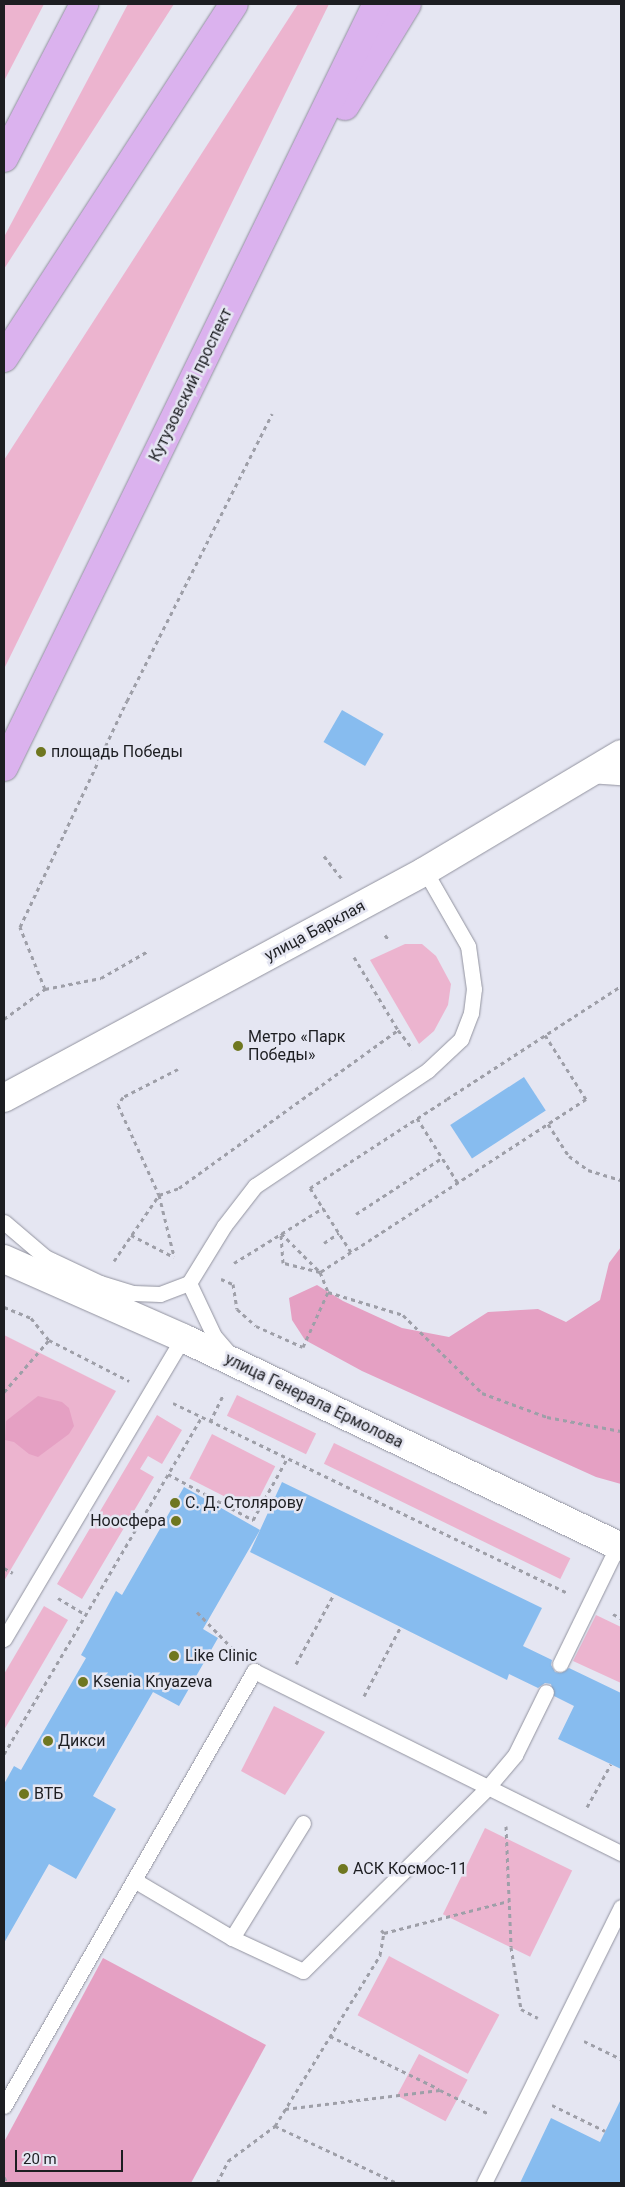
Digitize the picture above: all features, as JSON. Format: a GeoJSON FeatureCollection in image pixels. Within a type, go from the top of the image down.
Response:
{"type":"FeatureCollection","features":[{"type":"Feature","properties":{"kind":"main road"},"geometry":{"type":"LineString","coordinates":[[4,158],[84,4]]}},
{"type":"Feature","properties":{"kind":"main road"},"geometry":{"type":"LineString","coordinates":[[4,358],[234,4]]}},
{"type":"Feature","properties":{"kind":"main road","name":"Кутузовский проспект"},"geometry":{"type":"LineString","coordinates":[[4,767],[377,4]]}},
{"type":"Feature","properties":{"kind":"main road"},"geometry":{"type":"LineString","coordinates":[[260,244],[408,4]]}},
{"type":"Feature","properties":{"kind":"street","name":"улица Барклая"},"geometry":{"type":"LineString","coordinates":[[4,1098],[425,871],[621,754]]}},
{"type":"Feature","properties":{"kind":"street","name":"улица Генерала Ермолова"},"geometry":{"type":"LineString","coordinates":[[4,1259],[183,1338],[620,1548]]}},
{"type":"Feature","properties":{"kind":"lane"},"geometry":{"type":"LineString","coordinates":[[586,775],[621,777]]}},
{"type":"Feature","properties":{"kind":"lane"},"geometry":{"type":"LineString","coordinates":[[4,1222],[45,1257],[100,1284],[133,1293],[160,1294],[189,1283],[224,1226],[255,1186],[428,1070],[461,1039],[471,1013],[474,989],[468,946],[425,871]]}},
{"type":"Feature","properties":{"kind":"lane"},"geometry":{"type":"LineString","coordinates":[[189,1283],[214,1336],[238,1364]]}},
{"type":"Feature","properties":{"kind":"lane"},"geometry":{"type":"LineString","coordinates":[[4,1639],[183,1338]]}},
{"type":"Feature","properties":{"kind":"lane"},"geometry":{"type":"LineString","coordinates":[[560,1664],[620,1548]]}},
{"type":"Feature","properties":{"kind":"lane"},"geometry":{"type":"LineString","coordinates":[[4,2106],[254,1671],[621,1853]]}},
{"type":"Feature","properties":{"kind":"lane"},"geometry":{"type":"LineString","coordinates":[[134,1880],[232,1938],[303,1971],[488,1787],[515,1755],[546,1692]]}},
{"type":"Feature","properties":{"kind":"lane"},"geometry":{"type":"LineString","coordinates":[[232,1938],[303,1823]]}},
{"type":"Feature","properties":{"kind":"lane"},"geometry":{"type":"LineString","coordinates":[[484,2183],[621,1907]]}},
{"type":"Feature","properties":{"kind":"path"},"geometry":{"type":"LineString","coordinates":[[45,989],[20,927],[126,701],[272,414]]}},
{"type":"Feature","properties":{"kind":"path"},"geometry":{"type":"LineString","coordinates":[[324,856],[344,880]]}},
{"type":"Feature","properties":{"kind":"path"},"geometry":{"type":"LineString","coordinates":[[4,1019],[45,989],[100,978],[148,951]]}},
{"type":"Feature","properties":{"kind":"path"},"geometry":{"type":"LineString","coordinates":[[354,957],[398,1030],[413,1049]]}},
{"type":"Feature","properties":{"kind":"path"},"geometry":{"type":"LineString","coordinates":[[351,1252],[310,1188],[621,986]]}},
{"type":"Feature","properties":{"kind":"path"},"geometry":{"type":"LineString","coordinates":[[110,1266],[159,1195],[179,1188],[398,1030]]}},
{"type":"Feature","properties":{"kind":"path"},"geometry":{"type":"LineString","coordinates":[[281,1233],[283,1263],[320,1272],[586,1099],[545,1035]]}},
{"type":"Feature","properties":{"kind":"path"},"geometry":{"type":"LineString","coordinates":[[131,1235],[175,1257],[159,1195],[118,1105],[123,1097],[178,1069]]}},
{"type":"Feature","properties":{"kind":"path"},"geometry":{"type":"LineString","coordinates":[[417,1118],[458,1182]]}},
{"type":"Feature","properties":{"kind":"path"},"geometry":{"type":"LineString","coordinates":[[548,1124],[568,1156],[588,1170],[621,1180]]}},
{"type":"Feature","properties":{"kind":"path"},"geometry":{"type":"LineString","coordinates":[[356,1214],[442,1158]]}},
{"type":"Feature","properties":{"kind":"path"},"geometry":{"type":"LineString","coordinates":[[231,1264],[323,1208]]}},
{"type":"Feature","properties":{"kind":"path"},"geometry":{"type":"LineString","coordinates":[[214,1275],[233,1284],[237,1309],[256,1326],[303,1347],[328,1292],[320,1272],[281,1233]]}},
{"type":"Feature","properties":{"kind":"path"},"geometry":{"type":"LineString","coordinates":[[324,1242],[339,1233]]}},
{"type":"Feature","properties":{"kind":"path"},"geometry":{"type":"LineString","coordinates":[[328,1292],[403,1314],[482,1393],[547,1417],[621,1431]]}},
{"type":"Feature","properties":{"kind":"path"},"geometry":{"type":"LineString","coordinates":[[4,1307],[31,1318],[49,1340],[132,1382]]}},
{"type":"Feature","properties":{"kind":"path"},"geometry":{"type":"LineString","coordinates":[[4,1392],[49,1340]]}},
{"type":"Feature","properties":{"kind":"path"},"geometry":{"type":"LineString","coordinates":[[210,1422],[226,1389]]}},
{"type":"Feature","properties":{"kind":"path"},"geometry":{"type":"LineString","coordinates":[[166,1400],[591,1603]]}},
{"type":"Feature","properties":{"kind":"path"},"geometry":{"type":"LineString","coordinates":[[4,1754],[201,1418]]}},
{"type":"Feature","properties":{"kind":"path"},"geometry":{"type":"LineString","coordinates":[[168,1474],[253,1520],[287,1459]]}},
{"type":"Feature","properties":{"kind":"path"},"geometry":{"type":"LineString","coordinates":[[4,1568],[13,1573]]}},
{"type":"Feature","properties":{"kind":"path"},"geometry":{"type":"LineString","coordinates":[[51,1594],[85,1614]]}},
{"type":"Feature","properties":{"kind":"path"},"geometry":{"type":"LineString","coordinates":[[285,1686],[334,1594]]}},
{"type":"Feature","properties":{"kind":"path"},"geometry":{"type":"LineString","coordinates":[[197,1612],[254,1671]]}},
{"type":"Feature","properties":{"kind":"path"},"geometry":{"type":"LineString","coordinates":[[352,1719],[400,1628]]}},
{"type":"Feature","properties":{"kind":"path"},"geometry":{"type":"LineString","coordinates":[[574,1830],[611,1764]]}},
{"type":"Feature","properties":{"kind":"path"},"geometry":{"type":"LineString","coordinates":[[504,1795],[510,1947],[521,2009],[532,2015]]}},
{"type":"Feature","properties":{"kind":"path"},"geometry":{"type":"LineString","coordinates":[[384,1933],[509,1901]]}},
{"type":"Feature","properties":{"kind":"path"},"geometry":{"type":"LineString","coordinates":[[363,1912],[384,1933]]}},
{"type":"Feature","properties":{"kind":"path"},"geometry":{"type":"LineString","coordinates":[[217,2183],[228,2161],[274,2126],[380,1955],[384,1933]]}},
{"type":"Feature","properties":{"kind":"path"},"geometry":{"type":"LineString","coordinates":[[560,2029],[621,2059]]}},
{"type":"Feature","properties":{"kind":"path"},"geometry":{"type":"LineString","coordinates":[[330,2036],[483,2111]]}},
{"type":"Feature","properties":{"kind":"path"},"geometry":{"type":"LineString","coordinates":[[285,2109],[440,2090]]}},
{"type":"Feature","properties":{"kind":"path"},"geometry":{"type":"LineString","coordinates":[[528,2094],[606,2131]]}},
{"type":"Feature","properties":{"kind":"path"},"geometry":{"type":"LineString","coordinates":[[274,2126],[397,2183]]}},
{"type":"Feature","properties":{"kind":"path"},"geometry":{"type":"LineString","coordinates":[[4,2177],[7,2183]]}},
{"type":"Feature","properties":{"kind":"shaded area"},"geometry":{"type":"Polygon","coordinates":[[[4,4],[44,4],[4,81],[4,4]]]}},
{"type":"Feature","properties":{"kind":"shaded area"},"geometry":{"type":"Polygon","coordinates":[[[128,4],[174,4],[4,269],[4,237],[128,4]]]}},
{"type":"Feature","properties":{"kind":"shaded area"},"geometry":{"type":"Polygon","coordinates":[[[298,4],[329,4],[4,669],[4,460],[298,4]]]}},
{"type":"Feature","properties":{"kind":"shaded area"},"geometry":{"type":"Polygon","coordinates":[[[405,944],[422,944],[436,956],[451,984],[448,1005],[434,1031],[419,1044],[370,960],[405,944]]]}},
{"type":"Feature","properties":{"kind":"shaded area"},"geometry":{"type":"Polygon","coordinates":[[[621,1247],[621,1484],[596,1477],[362,1371],[305,1340],[292,1320],[289,1298],[317,1285],[343,1301],[402,1328],[449,1337],[488,1312],[538,1309],[566,1322],[600,1300],[609,1263],[621,1247]]]}},
{"type":"Feature","properties":{"kind":"shaded area"},"geometry":{"type":"Polygon","coordinates":[[[4,1335],[116,1391],[4,1581],[4,1335]]]}},
{"type":"Feature","properties":{"kind":"shaded area"},"geometry":{"type":"Polygon","coordinates":[[[237,1395],[316,1434],[306,1454],[227,1416],[237,1395]]]}},
{"type":"Feature","properties":{"kind":"shaded area"},"geometry":{"type":"Polygon","coordinates":[[[38,1396],[62,1402],[69,1408],[74,1426],[69,1434],[38,1457],[29,1454],[14,1442],[5,1440],[6,1421],[38,1396]]]}},
{"type":"Feature","properties":{"kind":"shaded area"},"geometry":{"type":"Polygon","coordinates":[[[157,1415],[182,1430],[162,1464],[148,1456],[140,1469],[154,1477],[82,1599],[57,1584],[157,1415]]]}},
{"type":"Feature","properties":{"kind":"shaded area"},"geometry":{"type":"Polygon","coordinates":[[[212,1434],[275,1466],[253,1511],[189,1479],[212,1434]]]}},
{"type":"Feature","properties":{"kind":"shaded area"},"geometry":{"type":"Polygon","coordinates":[[[334,1443],[570,1558],[560,1579],[324,1464],[334,1443]]]}},
{"type":"Feature","properties":{"kind":"shaded area"},"geometry":{"type":"Polygon","coordinates":[[[44,1606],[68,1620],[4,1730],[4,1674],[44,1606]]]}},
{"type":"Feature","properties":{"kind":"shaded area"},"geometry":{"type":"Polygon","coordinates":[[[596,1615],[621,1627],[621,1683],[573,1661],[596,1615]]]}},
{"type":"Feature","properties":{"kind":"shaded area"},"geometry":{"type":"Polygon","coordinates":[[[274,1706],[325,1732],[285,1795],[241,1771],[274,1706]]]}},
{"type":"Feature","properties":{"kind":"shaded area"},"geometry":{"type":"Polygon","coordinates":[[[485,1828],[572,1871],[530,1957],[443,1914],[485,1828]]]}},
{"type":"Feature","properties":{"kind":"shaded area"},"geometry":{"type":"Polygon","coordinates":[[[389,1956],[499,2015],[468,2074],[358,2015],[389,1956]]]}},
{"type":"Feature","properties":{"kind":"shaded area"},"geometry":{"type":"Polygon","coordinates":[[[103,1958],[266,2045],[191,2183],[4,2183],[4,2142],[103,1958]]]}},
{"type":"Feature","properties":{"kind":"shaded area"},"geometry":{"type":"Polygon","coordinates":[[[419,2054],[468,2080],[445,2121],[397,2095],[419,2054]]]}},
{"type":"Feature","properties":{"kind":"building"},"geometry":{"type":"Polygon","coordinates":[[[342,710],[384,734],[365,766],[324,742],[342,710]]]}},
{"type":"Feature","properties":{"kind":"building"},"geometry":{"type":"Polygon","coordinates":[[[524,1077],[546,1111],[472,1158],[450,1125],[524,1077]]]}},
{"type":"Feature","properties":{"kind":"building"},"geometry":{"type":"Polygon","coordinates":[[[282,1482],[542,1608],[523,1646],[552,1660],[551,1665],[555,1672],[561,1673],[569,1668],[621,1693],[621,1769],[558,1739],[574,1706],[554,1696],[551,1684],[545,1683],[538,1688],[509,1674],[507,1680],[250,1552],[282,1482]]]}},
{"type":"Feature","properties":{"kind":"building"},"geometry":{"type":"Polygon","coordinates":[[[184,1487],[260,1530],[203,1629],[218,1638],[179,1706],[153,1692],[93,1796],[116,1809],[76,1879],[49,1864],[4,1943],[4,1784],[14,1766],[21,1770],[86,1658],[81,1655],[116,1591],[122,1595],[184,1487]]]}},
{"type":"Feature","properties":{"kind":"building"},"geometry":{"type":"Polygon","coordinates":[[[621,2099],[621,2183],[520,2183],[551,2118],[600,2142],[621,2099]]]}},
{"type":"Feature","properties":{"kind":"place","name":"площадь Победы"},"geometry":{"type":"Point","coordinates":[41,752]}},
{"type":"Feature","properties":{"kind":"place","name":"Метро «Парк Победы»"},"geometry":{"type":"Point","coordinates":[238,1046]}},
{"type":"Feature","properties":{"kind":"place","name":"С. Д. Столярову"},"geometry":{"type":"Point","coordinates":[175,1503]}},
{"type":"Feature","properties":{"kind":"place","name":"Ноосфера"},"geometry":{"type":"Point","coordinates":[176,1521]}},
{"type":"Feature","properties":{"kind":"place","name":"Like Clinic"},"geometry":{"type":"Point","coordinates":[174,1656]}},
{"type":"Feature","properties":{"kind":"place","name":"Ksenia Knyazeva"},"geometry":{"type":"Point","coordinates":[83,1682]}},
{"type":"Feature","properties":{"kind":"place","name":"Дикси"},"geometry":{"type":"Point","coordinates":[48,1741]}},
{"type":"Feature","properties":{"kind":"place","name":"ВТБ"},"geometry":{"type":"Point","coordinates":[24,1794]}},
{"type":"Feature","properties":{"kind":"place","name":"АСК Космос-11"},"geometry":{"type":"Point","coordinates":[343,1869]}}]}
